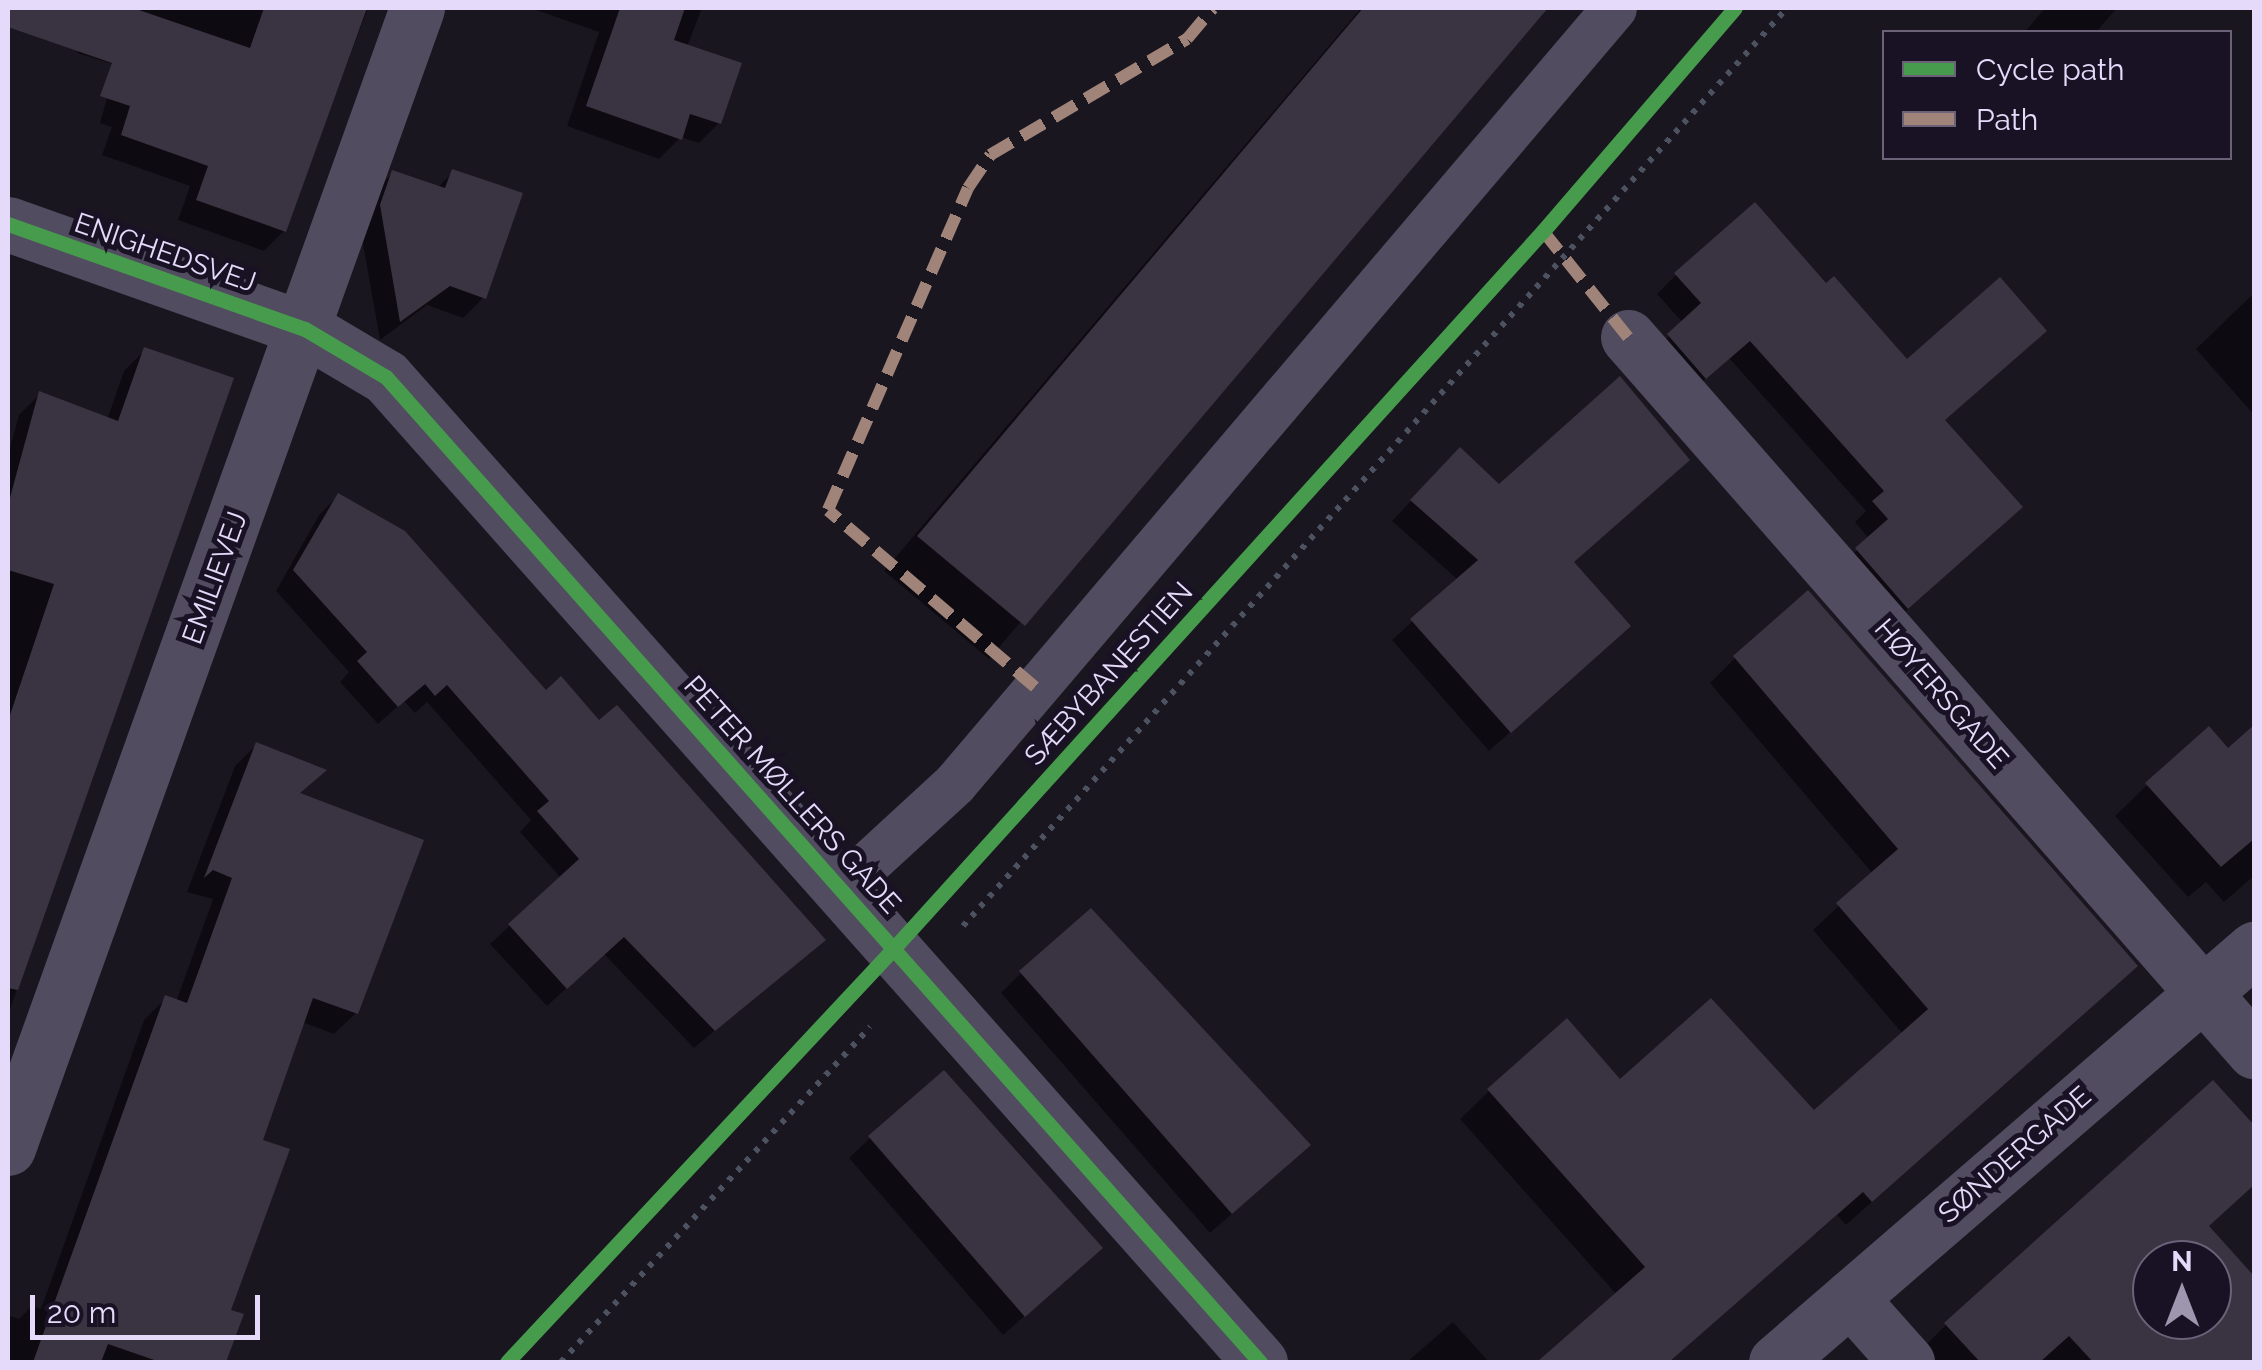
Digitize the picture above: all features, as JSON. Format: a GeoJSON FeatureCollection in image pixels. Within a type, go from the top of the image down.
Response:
{"type":"FeatureCollection","features":[{"type":"Feature","properties":{"kind":"street","name":"EMILIEVEJ"},"geometry":{"type":"LineString","coordinates":[[8,1148],[417,8]]}},
{"type":"Feature","properties":{"kind":"street","name":"ENIGHEDSVEJ"},"geometry":{"type":"LineString","coordinates":[[8,224],[305,329]]}},
{"type":"Feature","properties":{"kind":"street","name":"PETER MØLLERS GADE"},"geometry":{"type":"LineString","coordinates":[[305,329],[386,377],[1260,1362]]}},
{"type":"Feature","properties":{"kind":"street","name":"HØYERSGADE"},"geometry":{"type":"LineString","coordinates":[[1628,337],[2254,1051]]}},
{"type":"Feature","properties":{"kind":"street","name":"SØNDERGADE"},"geometry":{"type":"LineString","coordinates":[[1776,1362],[2254,949]]}},
{"type":"Feature","properties":{"kind":"street"},"geometry":{"type":"LineString","coordinates":[[1850,1298],[1908,1362]]}},
{"type":"Feature","properties":{"kind":"lane"},"geometry":{"type":"LineString","coordinates":[[840,888],[954,783],[1614,8]]}},
{"type":"Feature","properties":{"kind":"path"},"geometry":{"type":"LineString","coordinates":[[561,1362],[918,975],[1786,8]]}},
{"type":"Feature","properties":{"kind":"building"},"geometry":{"type":"Polygon","coordinates":[[[8,8],[133,8],[250,48],[264,8],[367,8],[286,232],[196,200],[208,166],[121,135],[130,106],[100,96],[112,63],[8,27],[8,8]]]}},
{"type":"Feature","properties":{"kind":"building"},"geometry":{"type":"Polygon","coordinates":[[[620,8],[685,8],[674,40],[742,63],[721,124],[690,114],[682,140],[586,106],[620,8]]]}},
{"type":"Feature","properties":{"kind":"building"},"geometry":{"type":"Polygon","coordinates":[[[1363,8],[1548,8],[1025,626],[917,536],[1363,8]]]}},
{"type":"Feature","properties":{"kind":"building"},"geometry":{"type":"Polygon","coordinates":[[[452,169],[523,193],[486,299],[450,286],[400,322],[380,205],[392,170],[445,188],[452,169]]]}},
{"type":"Feature","properties":{"kind":"building"},"geometry":{"type":"Polygon","coordinates":[[[1755,202],[1826,283],[1834,276],[1907,359],[2000,277],[2047,331],[1945,420],[2023,507],[1908,609],[1855,548],[1888,519],[1872,501],[1884,491],[1750,341],[1706,379],[1667,334],[1701,303],[1674,273],[1755,202]]]}},
{"type":"Feature","properties":{"kind":"building"},"geometry":{"type":"Polygon","coordinates":[[[144,347],[234,378],[18,990],[8,988],[8,721],[54,584],[8,570],[8,505],[39,391],[118,421],[144,347]]]}},
{"type":"Feature","properties":{"kind":"building"},"geometry":{"type":"Polygon","coordinates":[[[1620,376],[1690,460],[1574,562],[1631,626],[1511,733],[1410,619],[1478,560],[1410,500],[1460,447],[1499,484],[1620,376]]]}},
{"type":"Feature","properties":{"kind":"building"},"geometry":{"type":"Polygon","coordinates":[[[338,493],[405,531],[546,690],[561,676],[599,720],[617,705],[826,940],[715,1031],[624,937],[567,989],[508,924],[579,859],[537,811],[549,801],[447,685],[435,696],[425,684],[398,707],[357,661],[367,652],[293,570],[338,493]]]}},
{"type":"Feature","properties":{"kind":"building"},"geometry":{"type":"Polygon","coordinates":[[[1808,590],[2138,966],[1872,1202],[1863,1192],[1669,1362],[1537,1362],[1645,1267],[1487,1089],[1567,1018],[1620,1079],[1711,998],[1814,1110],[1928,1009],[1836,903],[1898,849],[1733,656],[1808,590]]]}},
{"type":"Feature","properties":{"kind":"building"},"geometry":{"type":"Polygon","coordinates":[[[2254,725],[2254,839],[2221,867],[2145,783],[2209,726],[2228,748],[2254,725]]]}},
{"type":"Feature","properties":{"kind":"building"},"geometry":{"type":"Polygon","coordinates":[[[256,742],[327,770],[300,793],[424,840],[358,1014],[313,998],[263,1140],[290,1149],[231,1310],[244,1314],[226,1362],[160,1362],[108,1344],[101,1362],[33,1362],[165,995],[187,1003],[232,878],[213,870],[204,878],[256,742]]]}},
{"type":"Feature","properties":{"kind":"building"},"geometry":{"type":"Polygon","coordinates":[[[1091,908],[1311,1145],[1232,1214],[1019,971],[1091,908]]]}},
{"type":"Feature","properties":{"kind":"building"},"geometry":{"type":"Polygon","coordinates":[[[944,1070],[1103,1248],[1025,1317],[868,1136],[944,1070]]]}},
{"type":"Feature","properties":{"kind":"building"},"geometry":{"type":"Polygon","coordinates":[[[2213,1080],[2254,1125],[2254,1185],[2209,1226],[2222,1240],[2132,1240],[2132,1340],[2232,1340],[2232,1252],[2254,1276],[2254,1362],[2093,1362],[2069,1336],[2040,1362],[1980,1362],[1944,1323],[2213,1080]]]}},
{"type":"Feature","properties":{"kind":"marked path"},"geometry":{"type":"LineString","coordinates":[[1035,687],[828,510],[968,188],[990,155],[1187,39],[1213,8]]}},
{"type":"Feature","properties":{"kind":"marked path"},"geometry":{"type":"LineString","coordinates":[[1543,231],[1628,337]]}},
{"type":"Feature","properties":{"kind":"cycle path","name":"SÆBYBANESTIEN"},"geometry":{"type":"LineString","coordinates":[[507,1362],[894,948],[1543,231],[1735,8]]}},
{"type":"Feature","properties":{"kind":"cycle path"},"geometry":{"type":"LineString","coordinates":[[8,224],[305,329],[386,377],[1260,1362]]}}]}
